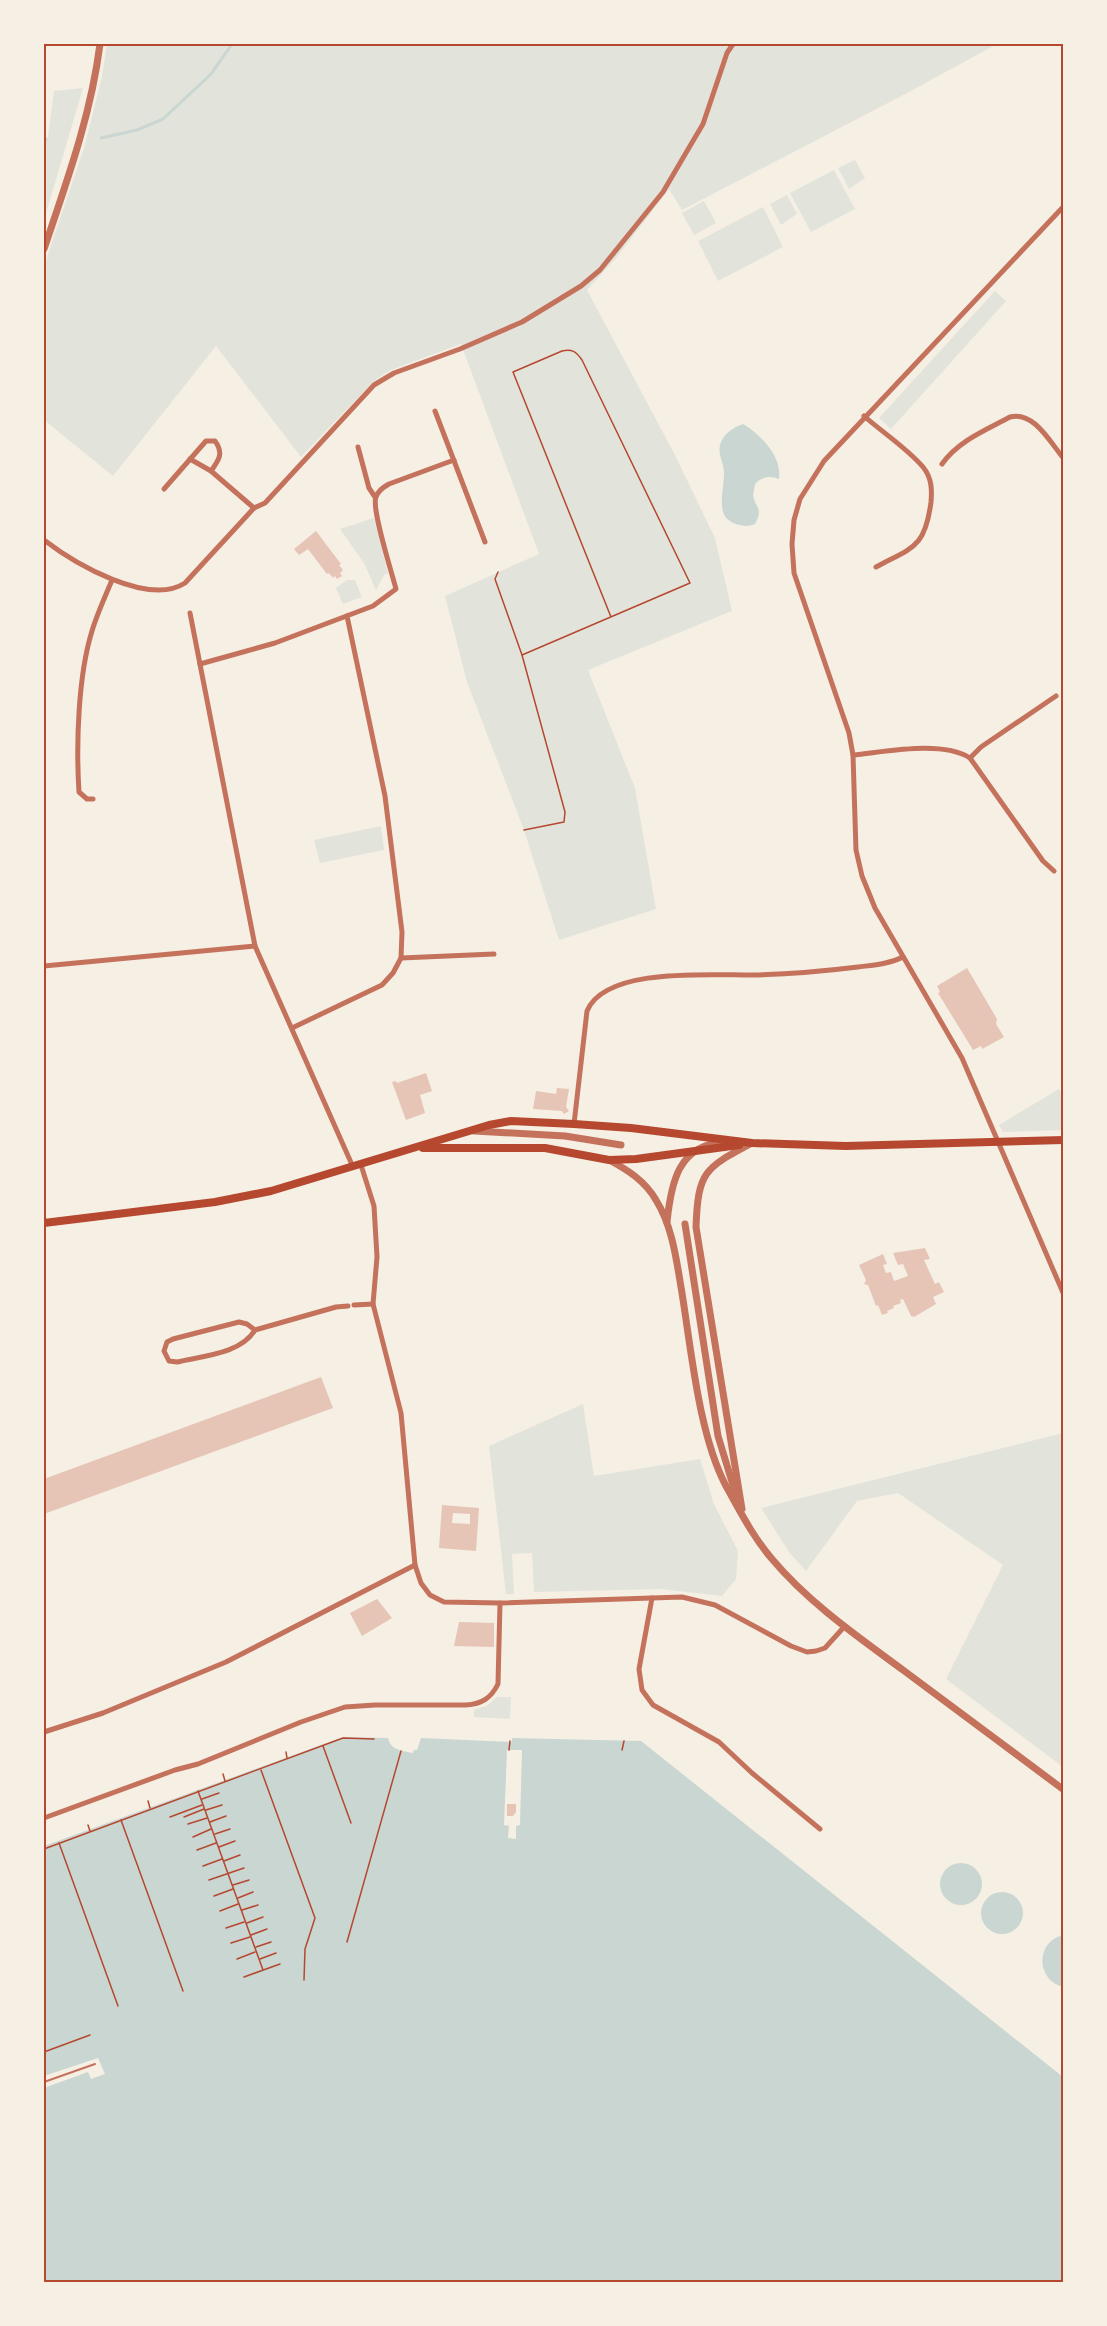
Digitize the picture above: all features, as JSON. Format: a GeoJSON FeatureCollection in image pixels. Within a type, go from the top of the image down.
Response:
{"type":"FeatureCollection","features":[{"type":"Feature","properties":{"kind":"main road"},"geometry":{"type":"LineString","coordinates":[[44,1223],[241,1198],[292,1186],[470,1131],[511,1121],[631,1128],[752,1143],[846,1146],[1064,1140]]}},
{"type":"Feature","properties":{"kind":"main road"},"geometry":{"type":"LineString","coordinates":[[415,1148],[545,1148],[609,1160],[636,1159],[752,1143]]}},
{"type":"Feature","properties":{"kind":"street"},"geometry":{"type":"LineString","coordinates":[[44,249],[76,158],[87,119],[100,44]]}},
{"type":"Feature","properties":{"kind":"street"},"geometry":{"type":"LineString","coordinates":[[44,540],[68,558],[112,580],[167,591],[176,589],[185,583],[254,508],[265,503],[374,385],[394,373],[460,350],[522,322],[573,291],[600,270],[663,192],[706,116],[727,53],[733,44]]}},
{"type":"Feature","properties":{"kind":"street"},"geometry":{"type":"LineString","coordinates":[[1064,206],[824,460],[800,499],[794,520],[792,544],[794,573],[849,733],[853,755],[855,840],[862,876],[875,908],[962,1058],[1064,1295]]}},
{"type":"Feature","properties":{"kind":"street"},"geometry":{"type":"LineString","coordinates":[[435,411],[485,542]]}},
{"type":"Feature","properties":{"kind":"street"},"geometry":{"type":"LineString","coordinates":[[942,464],[950,452],[960,445],[1010,417],[1018,415],[1025,416],[1032,421],[1064,459]]}},
{"type":"Feature","properties":{"kind":"street"},"geometry":{"type":"LineString","coordinates":[[864,416],[923,467],[932,485],[927,527],[922,537],[915,545],[876,567]]}},
{"type":"Feature","properties":{"kind":"street"},"geometry":{"type":"LineString","coordinates":[[164,489],[206,441],[211,439],[219,445],[220,458],[211,471]]}},
{"type":"Feature","properties":{"kind":"street"},"geometry":{"type":"LineString","coordinates":[[200,664],[275,643],[374,606],[396,589],[376,511],[375,498],[369,488],[358,447]]}},
{"type":"Feature","properties":{"kind":"street"},"geometry":{"type":"LineString","coordinates":[[190,459],[211,471],[254,508]]}},
{"type":"Feature","properties":{"kind":"street"},"geometry":{"type":"LineString","coordinates":[[375,498],[380,489],[389,484],[454,460]]}},
{"type":"Feature","properties":{"kind":"street"},"geometry":{"type":"LineString","coordinates":[[93,799],[87,799],[79,792],[80,700],[84,664],[91,632],[112,580]]}},
{"type":"Feature","properties":{"kind":"street"},"geometry":{"type":"LineString","coordinates":[[190,614],[255,946],[374,1206],[377,1257],[373,1304],[401,1413],[415,1565],[421,1583],[430,1595],[444,1602],[500,1603],[682,1597],[715,1605],[791,1646],[807,1652],[816,1652],[825,1648],[844,1627]]}},
{"type":"Feature","properties":{"kind":"street"},"geometry":{"type":"LineString","coordinates":[[292,1028],[382,985],[393,973],[401,958],[402,932],[385,796],[347,616]]}},
{"type":"Feature","properties":{"kind":"street"},"geometry":{"type":"LineString","coordinates":[[970,758],[981,747],[1056,696]]}},
{"type":"Feature","properties":{"kind":"street"},"geometry":{"type":"LineString","coordinates":[[853,755],[939,749],[952,750],[970,758],[1043,861],[1054,871]]}},
{"type":"Feature","properties":{"kind":"street"},"geometry":{"type":"LineString","coordinates":[[44,966],[255,946]]}},
{"type":"Feature","properties":{"kind":"street"},"geometry":{"type":"LineString","coordinates":[[401,958],[494,954]]}},
{"type":"Feature","properties":{"kind":"street"},"geometry":{"type":"LineString","coordinates":[[574,1124],[587,1011],[591,1002],[605,991],[635,981],[687,974],[795,974],[886,963],[903,957]]}},
{"type":"Feature","properties":{"kind":"street"},"geometry":{"type":"LineString","coordinates":[[470,1131],[565,1136],[621,1145]]}},
{"type":"Feature","properties":{"kind":"street"},"geometry":{"type":"LineString","coordinates":[[667,1222],[676,1173],[684,1161],[704,1146],[735,1142]]}},
{"type":"Feature","properties":{"kind":"street"},"geometry":{"type":"LineString","coordinates":[[743,1514],[696,1227],[697,1198],[705,1175],[715,1163],[752,1143]]}},
{"type":"Feature","properties":{"kind":"street"},"geometry":{"type":"LineString","coordinates":[[609,1160],[640,1179],[656,1199],[667,1222],[675,1250],[700,1406],[725,1483],[770,1557],[793,1583],[844,1627],[1064,1790]]}},
{"type":"Feature","properties":{"kind":"street"},"geometry":{"type":"LineString","coordinates":[[685,1224],[718,1436],[730,1480],[743,1514]]}},
{"type":"Feature","properties":{"kind":"street"},"geometry":{"type":"LineString","coordinates":[[255,1330],[247,1324],[231,1323],[172,1339],[167,1342],[164,1351],[169,1361],[177,1362],[236,1347],[250,1338],[255,1330],[336,1307],[373,1304]]}},
{"type":"Feature","properties":{"kind":"street"},"geometry":{"type":"LineString","coordinates":[[44,1732],[103,1713],[226,1662],[415,1565]]}},
{"type":"Feature","properties":{"kind":"street"},"geometry":{"type":"LineString","coordinates":[[652,1598],[639,1669],[642,1690],[647,1698],[661,1711],[719,1742],[752,1773],[820,1829]]}},
{"type":"Feature","properties":{"kind":"street"},"geometry":{"type":"LineString","coordinates":[[44,1818],[175,1770],[198,1764],[301,1722],[345,1707],[462,1705],[476,1704],[486,1700],[493,1694],[498,1684],[500,1603]]}},
{"type":"Feature","properties":{"kind":"lane"},"geometry":{"type":"LineString","coordinates":[[44,2082],[95,2064]]}},
{"type":"Feature","properties":{"kind":"path"},"geometry":{"type":"LineString","coordinates":[[522,655],[690,584],[577,352],[562,351],[513,372],[611,617]]}},
{"type":"Feature","properties":{"kind":"path"},"geometry":{"type":"LineString","coordinates":[[498,572],[495,579],[522,655],[565,812],[564,822],[524,830]]}},
{"type":"Feature","properties":{"kind":"path"},"geometry":{"type":"LineString","coordinates":[[44,1849],[343,1738],[374,1739]]}},
{"type":"Feature","properties":{"kind":"path"},"geometry":{"type":"LineString","coordinates":[[509,1750],[510,1741]]}},
{"type":"Feature","properties":{"kind":"path"},"geometry":{"type":"LineString","coordinates":[[622,1750],[624,1741]]}},
{"type":"Feature","properties":{"kind":"path"},"geometry":{"type":"LineString","coordinates":[[323,1746],[351,1823]]}},
{"type":"Feature","properties":{"kind":"path"},"geometry":{"type":"LineString","coordinates":[[347,1942],[400,1751]]}},
{"type":"Feature","properties":{"kind":"path"},"geometry":{"type":"LineString","coordinates":[[286,1752],[288,1758]]}},
{"type":"Feature","properties":{"kind":"path"},"geometry":{"type":"LineString","coordinates":[[261,1769],[315,1918],[306,1949],[304,1980]]}},
{"type":"Feature","properties":{"kind":"path"},"geometry":{"type":"LineString","coordinates":[[223,1774],[225,1782]]}},
{"type":"Feature","properties":{"kind":"path"},"geometry":{"type":"LineString","coordinates":[[199,1792],[263,1970]]}},
{"type":"Feature","properties":{"kind":"path"},"geometry":{"type":"LineString","coordinates":[[201,1799],[219,1793]]}},
{"type":"Feature","properties":{"kind":"path"},"geometry":{"type":"LineString","coordinates":[[148,1801],[151,1809]]}},
{"type":"Feature","properties":{"kind":"path"},"geometry":{"type":"LineString","coordinates":[[184,1817],[222,1804]]}},
{"type":"Feature","properties":{"kind":"path"},"geometry":{"type":"LineString","coordinates":[[170,1817],[203,1805]]}},
{"type":"Feature","properties":{"kind":"path"},"geometry":{"type":"LineString","coordinates":[[210,1823],[226,1816]]}},
{"type":"Feature","properties":{"kind":"path"},"geometry":{"type":"LineString","coordinates":[[188,1824],[208,1817]]}},
{"type":"Feature","properties":{"kind":"path"},"geometry":{"type":"LineString","coordinates":[[121,1820],[183,1991]]}},
{"type":"Feature","properties":{"kind":"path"},"geometry":{"type":"LineString","coordinates":[[88,1825],[90,1832]]}},
{"type":"Feature","properties":{"kind":"path"},"geometry":{"type":"LineString","coordinates":[[193,1836],[212,1829]]}},
{"type":"Feature","properties":{"kind":"path"},"geometry":{"type":"LineString","coordinates":[[214,1834],[230,1829]]}},
{"type":"Feature","properties":{"kind":"path"},"geometry":{"type":"LineString","coordinates":[[218,1847],[235,1841]]}},
{"type":"Feature","properties":{"kind":"path"},"geometry":{"type":"LineString","coordinates":[[197,1850],[217,1843]]}},
{"type":"Feature","properties":{"kind":"path"},"geometry":{"type":"LineString","coordinates":[[59,1844],[118,2006]]}},
{"type":"Feature","properties":{"kind":"path"},"geometry":{"type":"LineString","coordinates":[[203,1866],[240,1856]]}},
{"type":"Feature","properties":{"kind":"path"},"geometry":{"type":"LineString","coordinates":[[208,1880],[244,1868]]}},
{"type":"Feature","properties":{"kind":"path"},"geometry":{"type":"LineString","coordinates":[[232,1885],[249,1880]]}},
{"type":"Feature","properties":{"kind":"path"},"geometry":{"type":"LineString","coordinates":[[214,1896],[234,1889]]}},
{"type":"Feature","properties":{"kind":"path"},"geometry":{"type":"LineString","coordinates":[[237,1898],[253,1892]]}},
{"type":"Feature","properties":{"kind":"path"},"geometry":{"type":"LineString","coordinates":[[220,1911],[239,1904]]}},
{"type":"Feature","properties":{"kind":"path"},"geometry":{"type":"LineString","coordinates":[[241,1911],[258,1905]]}},
{"type":"Feature","properties":{"kind":"path"},"geometry":{"type":"LineString","coordinates":[[226,1928],[262,1917]]}},
{"type":"Feature","properties":{"kind":"path"},"geometry":{"type":"LineString","coordinates":[[231,1943],[267,1929]]}},
{"type":"Feature","properties":{"kind":"path"},"geometry":{"type":"LineString","coordinates":[[255,1948],[271,1942]]}},
{"type":"Feature","properties":{"kind":"path"},"geometry":{"type":"LineString","coordinates":[[237,1959],[256,1952]]}},
{"type":"Feature","properties":{"kind":"path"},"geometry":{"type":"LineString","coordinates":[[259,1960],[276,1953]]}},
{"type":"Feature","properties":{"kind":"path"},"geometry":{"type":"LineString","coordinates":[[244,1977],[279,1964]]}},
{"type":"Feature","properties":{"kind":"path"},"geometry":{"type":"LineString","coordinates":[[44,2052],[90,2035]]}},
{"type":"Feature","properties":{"kind":"shaded area"},"geometry":{"type":"Polygon","coordinates":[[[107,44],[997,44],[682,210],[669,189],[617,257],[587,290],[674,453],[715,538],[732,611],[588,670],[635,788],[656,909],[559,940],[524,830],[467,682],[445,596],[539,554],[461,344],[391,370],[374,381],[301,457],[216,346],[113,476],[44,420],[44,266],[84,148],[102,76],[107,44]]]}},
{"type":"Feature","properties":{"kind":"shaded area"},"geometry":{"type":"Polygon","coordinates":[[[83,88],[44,220],[44,137],[48,137],[54,91],[83,88]]]}},
{"type":"Feature","properties":{"kind":"shaded area"},"geometry":{"type":"Polygon","coordinates":[[[855,160],[865,178],[849,189],[838,168],[855,160]]]}},
{"type":"Feature","properties":{"kind":"shaded area"},"geometry":{"type":"Polygon","coordinates":[[[834,170],[855,209],[811,232],[790,193],[834,170]]]}},
{"type":"Feature","properties":{"kind":"shaded area"},"geometry":{"type":"Polygon","coordinates":[[[787,195],[797,214],[781,225],[770,204],[787,195]]]}},
{"type":"Feature","properties":{"kind":"shaded area"},"geometry":{"type":"Polygon","coordinates":[[[704,201],[716,223],[694,235],[682,213],[704,201]]]}},
{"type":"Feature","properties":{"kind":"shaded area"},"geometry":{"type":"Polygon","coordinates":[[[763,207],[783,247],[718,281],[698,241],[763,207]]]}},
{"type":"Feature","properties":{"kind":"shaded area"},"geometry":{"type":"Polygon","coordinates":[[[995,291],[1006,301],[891,429],[879,418],[995,291]]]}},
{"type":"Feature","properties":{"kind":"shaded area"},"geometry":{"type":"Polygon","coordinates":[[[743,424],[769,447],[779,470],[779,479],[766,477],[755,484],[753,496],[759,515],[755,524],[748,526],[729,521],[725,516],[722,503],[724,474],[720,444],[725,435],[743,424]]]}},
{"type":"Feature","properties":{"kind":"shaded area"},"geometry":{"type":"Polygon","coordinates":[[[374,518],[388,574],[384,575],[376,590],[364,563],[340,529],[374,518]]]}},
{"type":"Feature","properties":{"kind":"shaded area"},"geometry":{"type":"Polygon","coordinates":[[[347,580],[355,580],[362,597],[343,604],[336,588],[347,580]]]}},
{"type":"Feature","properties":{"kind":"shaded area"},"geometry":{"type":"Polygon","coordinates":[[[381,826],[384,850],[320,863],[314,840],[381,826]]]}},
{"type":"Feature","properties":{"kind":"shaded area"},"geometry":{"type":"Polygon","coordinates":[[[1059,1089],[1063,1097],[1063,1130],[1003,1132],[999,1125],[1059,1089]]]}},
{"type":"Feature","properties":{"kind":"shaded area"},"geometry":{"type":"Polygon","coordinates":[[[583,1404],[594,1476],[700,1459],[714,1504],[738,1551],[736,1579],[722,1596],[660,1589],[534,1592],[532,1553],[512,1554],[514,1594],[506,1594],[489,1446],[583,1404]]]}},
{"type":"Feature","properties":{"kind":"shaded area"},"geometry":{"type":"Polygon","coordinates":[[[1064,1433],[1063,1767],[946,1679],[1003,1565],[898,1493],[857,1501],[806,1571],[789,1552],[761,1508],[1064,1433]]]}},
{"type":"Feature","properties":{"kind":"shaded area"},"geometry":{"type":"Polygon","coordinates":[[[497,1697],[511,1697],[510,1719],[474,1717],[474,1710],[488,1705],[497,1697]]]}},
{"type":"Feature","properties":{"kind":"shaded area"},"geometry":{"type":"Polygon","coordinates":[[[343,1737],[388,1738],[394,1747],[413,1753],[417,1750],[421,1738],[512,1742],[512,1738],[641,1741],[1063,2077],[1063,2282],[44,2282],[44,2088],[88,2072],[91,2079],[105,2074],[98,2058],[44,2076],[44,1846],[343,1737]]]}},
{"type":"Feature","properties":{"kind":"shaded area"},"geometry":{"type":"Polygon","coordinates":[[[961,1863],[969,1864],[976,1869],[981,1876],[981,1892],[976,1899],[969,1904],[961,1905],[953,1904],[946,1899],[941,1892],[940,1884],[941,1876],[946,1869],[953,1864],[961,1863]]]}},
{"type":"Feature","properties":{"kind":"shaded area"},"geometry":{"type":"Polygon","coordinates":[[[1002,1892],[1010,1893],[1017,1898],[1022,1905],[1022,1921],[1017,1928],[1010,1933],[1002,1934],[994,1933],[987,1928],[982,1921],[981,1913],[982,1905],[987,1898],[994,1893],[1002,1892]]]}},
{"type":"Feature","properties":{"kind":"shaded area"},"geometry":{"type":"Polygon","coordinates":[[[1064,1935],[1063,1987],[1048,1977],[1042,1961],[1047,1945],[1064,1935]]]}},
{"type":"Feature","properties":{"kind":"pier"},"geometry":{"type":"Polygon","coordinates":[[[507,1750],[522,1750],[520,1825],[516,1826],[516,1839],[508,1838],[509,1826],[504,1825],[507,1750]]]}},
{"type":"Feature","properties":{"kind":"building"},"geometry":{"type":"Polygon","coordinates":[[[316,531],[341,564],[339,565],[343,570],[340,573],[342,576],[337,579],[327,574],[308,549],[299,555],[294,549],[316,531]]]}},
{"type":"Feature","properties":{"kind":"building"},"geometry":{"type":"Polygon","coordinates":[[[967,968],[997,1019],[996,1024],[1004,1037],[982,1049],[981,1046],[973,1050],[938,993],[940,992],[937,986],[967,968]]]}},
{"type":"Feature","properties":{"kind":"building"},"geometry":{"type":"Polygon","coordinates":[[[426,1073],[432,1091],[420,1095],[425,1113],[406,1120],[392,1082],[397,1083],[426,1073]]]}},
{"type":"Feature","properties":{"kind":"building"},"geometry":{"type":"Polygon","coordinates":[[[557,1088],[569,1089],[566,1107],[569,1111],[564,1114],[562,1111],[533,1109],[536,1091],[556,1094],[557,1088]]]}},
{"type":"Feature","properties":{"kind":"building"},"geometry":{"type":"Polygon","coordinates":[[[925,1248],[930,1259],[924,1260],[935,1284],[939,1282],[944,1292],[933,1297],[936,1304],[914,1317],[911,1316],[903,1299],[900,1300],[901,1303],[887,1311],[888,1313],[882,1315],[868,1285],[864,1284],[866,1280],[859,1265],[883,1254],[887,1264],[883,1265],[886,1273],[891,1272],[894,1281],[908,1276],[903,1264],[898,1265],[893,1253],[925,1248]]]}},
{"type":"Feature","properties":{"kind":"building"},"geometry":{"type":"Polygon","coordinates":[[[321,1377],[333,1408],[44,1514],[44,1479],[321,1377]]]}},
{"type":"Feature","properties":{"kind":"building"},"geometry":{"type":"Polygon","coordinates":[[[442,1505],[479,1508],[476,1551],[439,1548],[442,1505]],[[453,1513],[452,1523],[470,1524],[470,1514],[453,1513]]]}},
{"type":"Feature","properties":{"kind":"building"},"geometry":{"type":"Polygon","coordinates":[[[377,1599],[392,1618],[362,1636],[350,1613],[377,1599]]]}},
{"type":"Feature","properties":{"kind":"building"},"geometry":{"type":"Polygon","coordinates":[[[459,1622],[494,1623],[494,1647],[454,1646],[459,1622]]]}},
{"type":"Feature","properties":{"kind":"building"},"geometry":{"type":"Polygon","coordinates":[[[507,1804],[516,1804],[516,1812],[513,1816],[507,1816],[507,1804]]]}},
{"type":"Feature","properties":{"kind":"waterway"},"geometry":{"type":"LineString","coordinates":[[101,138],[137,130],[163,119],[211,74],[232,44]]}}]}
